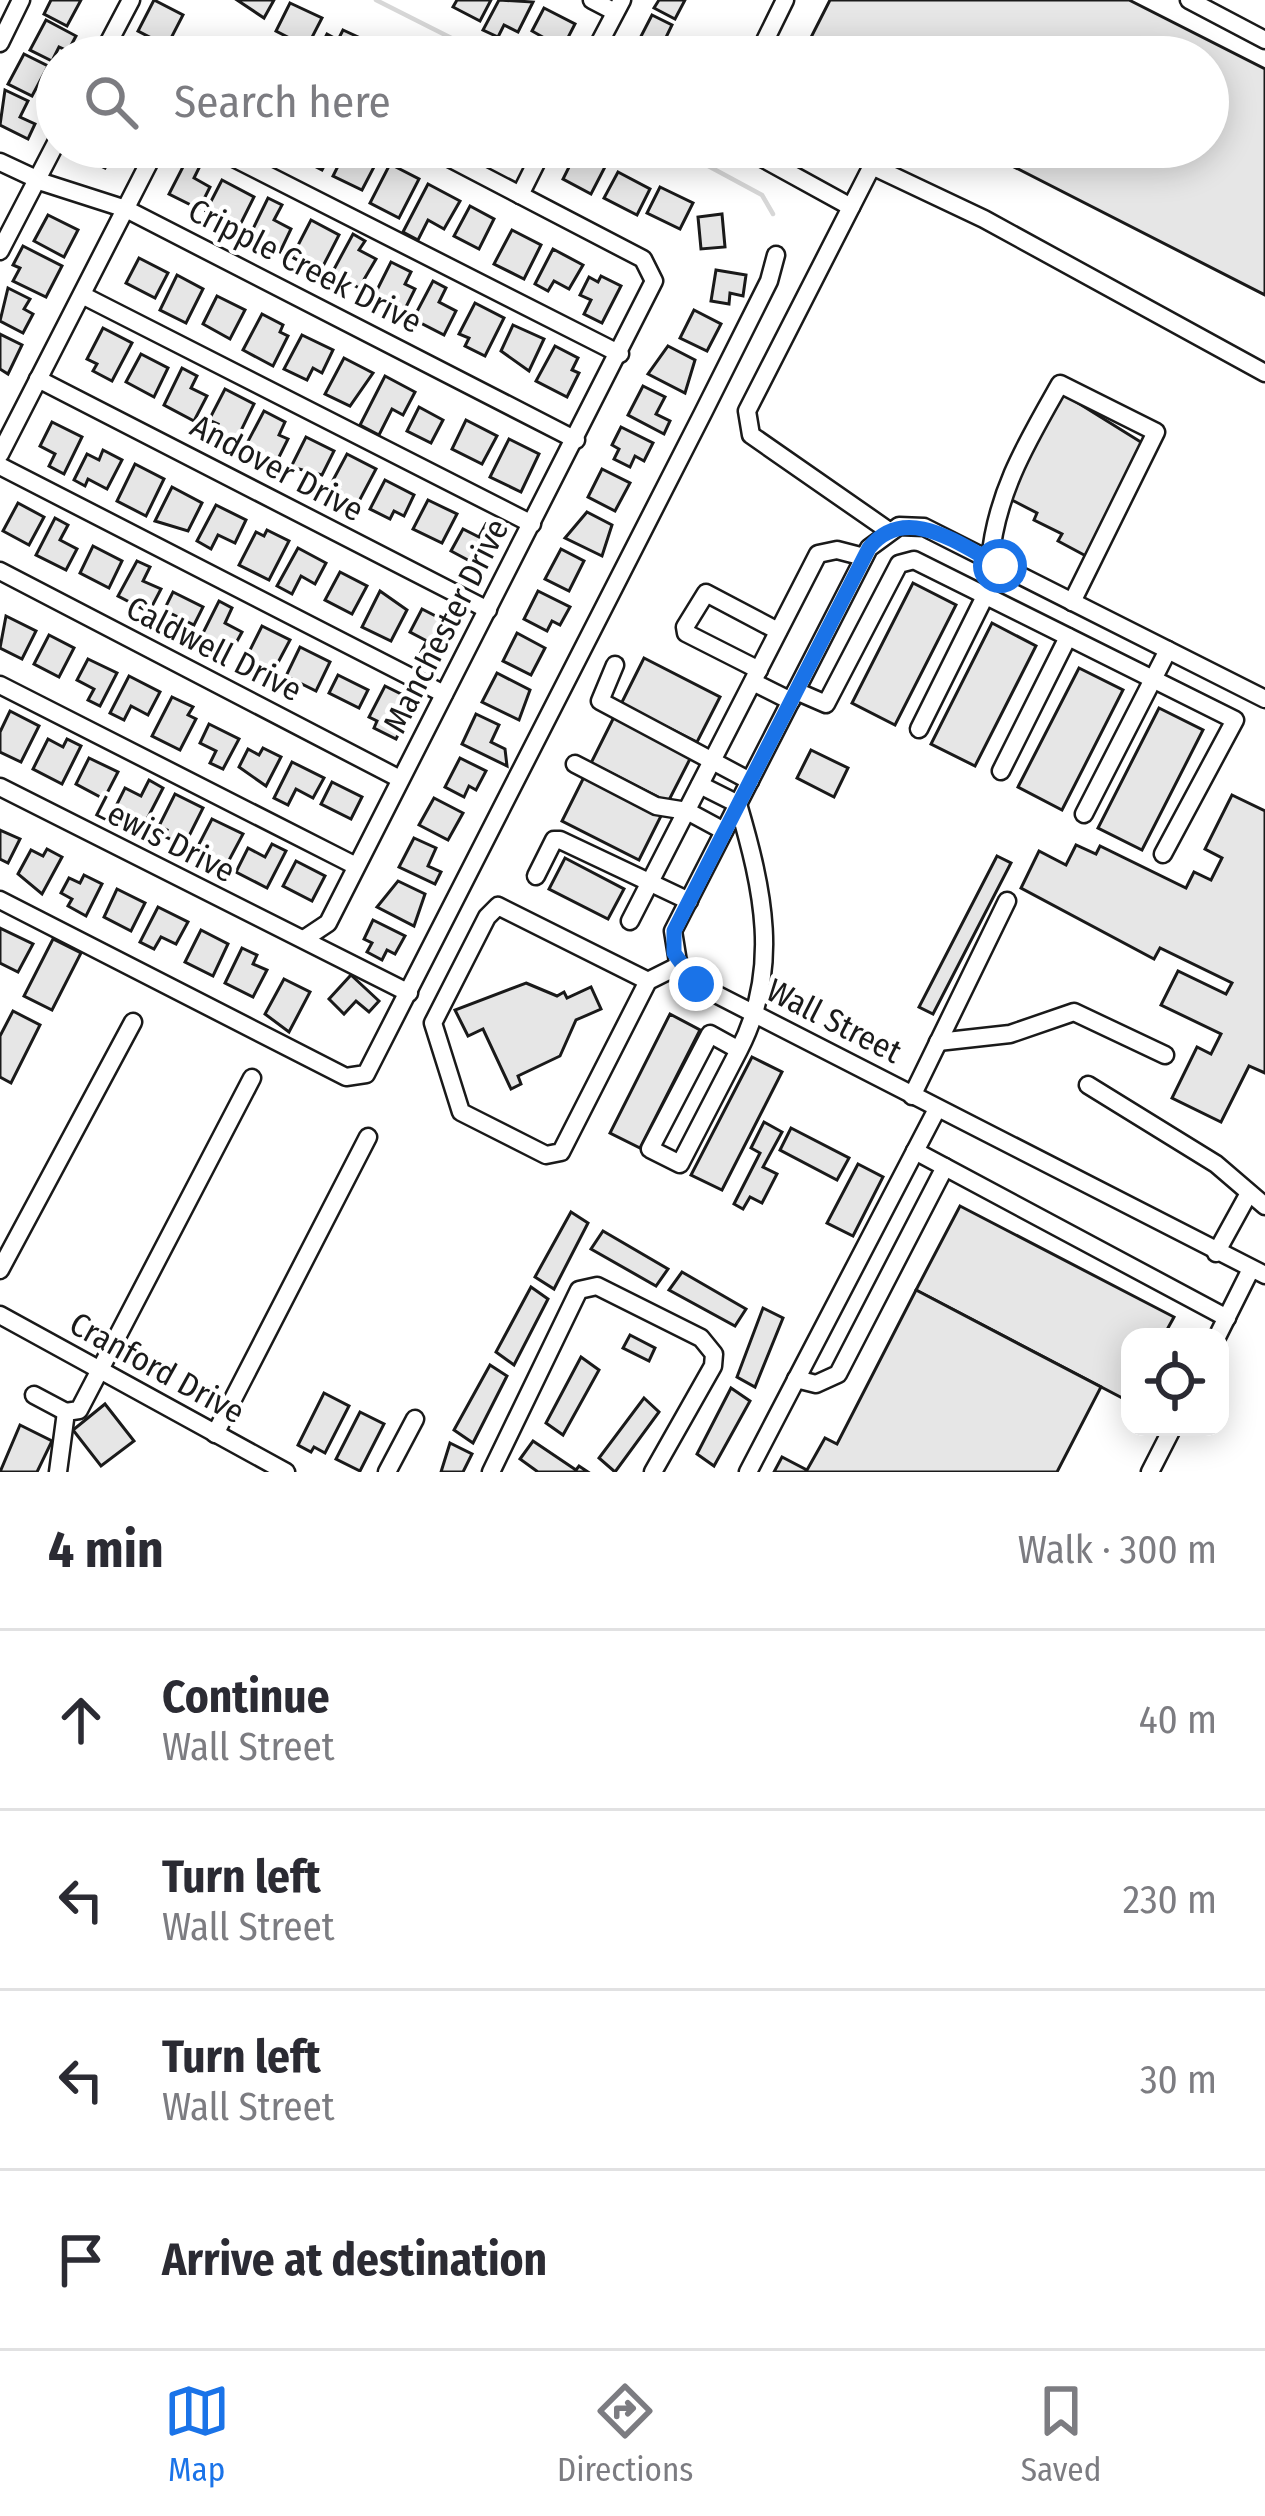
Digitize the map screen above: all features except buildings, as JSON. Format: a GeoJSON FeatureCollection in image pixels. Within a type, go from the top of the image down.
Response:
{"type":"FeatureCollection","features":[{"type":"Feature","properties":{"kind":"street"},"geometry":{"type":"LineString","coordinates":[[0,43],[21,0]]}},
{"type":"Feature","properties":{"kind":"street"},"geometry":{"type":"LineString","coordinates":[[112,36],[130,0]]}},
{"type":"Feature","properties":{"kind":"street"},"geometry":{"type":"LineString","coordinates":[[592,0],[619,6],[603,36]]}},
{"type":"Feature","properties":{"kind":"street"},"geometry":{"type":"LineString","coordinates":[[767,36],[785,0]]}},
{"type":"Feature","properties":{"kind":"street"},"geometry":{"type":"LineString","coordinates":[[1189,0],[1265,40]]}},
{"type":"Feature","properties":{"kind":"street","name":"Cripple Creek Drive"},"geometry":{"type":"LineString","coordinates":[[0,162],[126,209],[576,440]]}},
{"type":"Feature","properties":{"kind":"street"},"geometry":{"type":"LineString","coordinates":[[0,251],[43,168]]}},
{"type":"Feature","properties":{"kind":"street"},"geometry":{"type":"LineString","coordinates":[[0,454],[146,168]]}},
{"type":"Feature","properties":{"kind":"street"},"geometry":{"type":"LineString","coordinates":[[253,168],[620,354]]}},
{"type":"Feature","properties":{"kind":"street"},"geometry":{"type":"LineString","coordinates":[[468,168],[520,195],[534,168]]}},
{"type":"Feature","properties":{"kind":"street"},"geometry":{"type":"LineString","coordinates":[[780,168],[850,207]]}},
{"type":"Feature","properties":{"kind":"street"},"geometry":{"type":"LineString","coordinates":[[871,168],[747,411],[751,435],[889,531]]}},
{"type":"Feature","properties":{"kind":"street"},"geometry":{"type":"LineString","coordinates":[[876,168],[984,219],[1265,373]]}},
{"type":"Feature","properties":{"kind":"street","name":"Manchester Drive"},"geometry":{"type":"LineString","coordinates":[[304,939],[328,923],[654,281],[643,259],[520,195]]}},
{"type":"Feature","properties":{"kind":"street"},"geometry":{"type":"LineString","coordinates":[[0,900],[346,1077],[366,1074],[769,281],[776,255]]}},
{"type":"Feature","properties":{"kind":"street"},"geometry":{"type":"LineString","coordinates":[[82,295],[532,524]]}},
{"type":"Feature","properties":{"kind":"street","name":"Andover Drive"},"geometry":{"type":"LineString","coordinates":[[38,380],[488,610]]}},
{"type":"Feature","properties":{"kind":"street"},"geometry":{"type":"LineString","coordinates":[[920,729],[985,595],[995,563],[994,520],[1011,470],[1060,384],[1156,433],[1072,602]]}},
{"type":"Feature","properties":{"kind":"street"},"geometry":{"type":"LineString","coordinates":[[0,466],[444,694]]}},
{"type":"Feature","properties":{"kind":"street"},"geometry":{"type":"LineString","coordinates":[[648,981],[498,906],[487,916],[433,1023],[461,1112],[546,1155],[561,1152],[648,981],[680,965],[674,931],[688,901],[864,557],[889,531],[924,527],[1265,699]]}},
{"type":"Feature","properties":{"kind":"street"},"geometry":{"type":"LineString","coordinates":[[630,921],[818,554],[837,550],[864,557]]}},
{"type":"Feature","properties":{"kind":"street"},"geometry":{"type":"LineString","coordinates":[[778,631],[706,593],[685,627],[686,633],[756,676],[793,696],[826,704],[899,564],[914,560],[1235,720],[1163,854]]}},
{"type":"Feature","properties":{"kind":"street","name":"Caldwell Drive"},"geometry":{"type":"LineString","coordinates":[[0,571],[400,779]]}},
{"type":"Feature","properties":{"kind":"street"},"geometry":{"type":"LineString","coordinates":[[1001,771],[1069,637]]}},
{"type":"Feature","properties":{"kind":"street"},"geometry":{"type":"LineString","coordinates":[[1084,814],[1168,650]]}},
{"type":"Feature","properties":{"kind":"street"},"geometry":{"type":"LineString","coordinates":[[615,665],[601,701],[750,781]]}},
{"type":"Feature","properties":{"kind":"street"},"geometry":{"type":"LineString","coordinates":[[0,685],[356,866]]}},
{"type":"Feature","properties":{"kind":"street"},"geometry":{"type":"LineString","coordinates":[[575,764],[656,806],[687,811],[724,831]]}},
{"type":"Feature","properties":{"kind":"street"},"geometry":{"type":"LineString","coordinates":[[700,785],[738,805]]}},
{"type":"Feature","properties":{"kind":"street","name":"Lewis Drive"},"geometry":{"type":"LineString","coordinates":[[0,788],[410,993]]}},
{"type":"Feature","properties":{"kind":"street"},"geometry":{"type":"LineString","coordinates":[[738,805],[766,946],[757,1015],[739,1050],[680,1164],[650,1149],[710,1034],[739,1050]]}},
{"type":"Feature","properties":{"kind":"street"},"geometry":{"type":"LineString","coordinates":[[536,876],[554,840],[560,840],[688,901]]}},
{"type":"Feature","properties":{"kind":"street"},"geometry":{"type":"LineString","coordinates":[[912,1096],[1007,901]]}},
{"type":"Feature","properties":{"kind":"street","name":"Wall Street"},"geometry":{"type":"LineString","coordinates":[[680,965],[696,984],[1258,1272]]}},
{"type":"Feature","properties":{"kind":"street"},"geometry":{"type":"LineString","coordinates":[[938,1042],[1010,1034],[1074,1012],[1165,1055]]}},
{"type":"Feature","properties":{"kind":"street"},"geometry":{"type":"LineString","coordinates":[[0,1270],[133,1022]]}},
{"type":"Feature","properties":{"kind":"street"},"geometry":{"type":"LineString","coordinates":[[34,1395],[66,1412],[79,1410],[252,1078]]}},
{"type":"Feature","properties":{"kind":"street"},"geometry":{"type":"LineString","coordinates":[[1088,1084],[1216,1164],[1265,1206]]}},
{"type":"Feature","properties":{"kind":"street"},"geometry":{"type":"LineString","coordinates":[[748,1472],[937,1109]]}},
{"type":"Feature","properties":{"kind":"street"},"geometry":{"type":"LineString","coordinates":[[215,1434],[368,1137]]}},
{"type":"Feature","properties":{"kind":"street"},"geometry":{"type":"LineString","coordinates":[[915,1151],[1227,1318]]}},
{"type":"Feature","properties":{"kind":"street"},"geometry":{"type":"LineString","coordinates":[[796,1379],[815,1384],[838,1374],[945,1167]]}},
{"type":"Feature","properties":{"kind":"street"},"geometry":{"type":"LineString","coordinates":[[1216,1253],[1249,1193]]}},
{"type":"Feature","properties":{"kind":"street"},"geometry":{"type":"LineString","coordinates":[[1222,1328],[1258,1272]]}},
{"type":"Feature","properties":{"kind":"street"},"geometry":{"type":"LineString","coordinates":[[491,1472],[578,1290],[597,1286],[701,1338],[714,1354],[713,1366],[653,1472]]}},
{"type":"Feature","properties":{"kind":"street","name":"Cranford Drive"},"geometry":{"type":"LineString","coordinates":[[0,1316],[286,1472]]}},
{"type":"Feature","properties":{"kind":"street"},"geometry":{"type":"LineString","coordinates":[[58,1472],[66,1412]]}},
{"type":"Feature","properties":{"kind":"street"},"geometry":{"type":"LineString","coordinates":[[387,1472],[415,1419]]}},
{"type":"Feature","properties":{"kind":"street"},"geometry":{"type":"LineString","coordinates":[[1150,1472],[1168,1436]]}},
{"type":"Feature","properties":{"kind":"waterway"},"geometry":{"type":"LineString","coordinates":[[376,0],[447,36]]}},
{"type":"Feature","properties":{"kind":"waterway"},"geometry":{"type":"LineString","coordinates":[[712,168],[762,195],[773,214]]}},
{"type":"Feature","properties":{"kind":"route"},"geometry":{"type":"LineString","coordinates":[[696,984],[674,953],[674,931],[869,548],[899,526],[924,527],[1000,566]]}}]}
